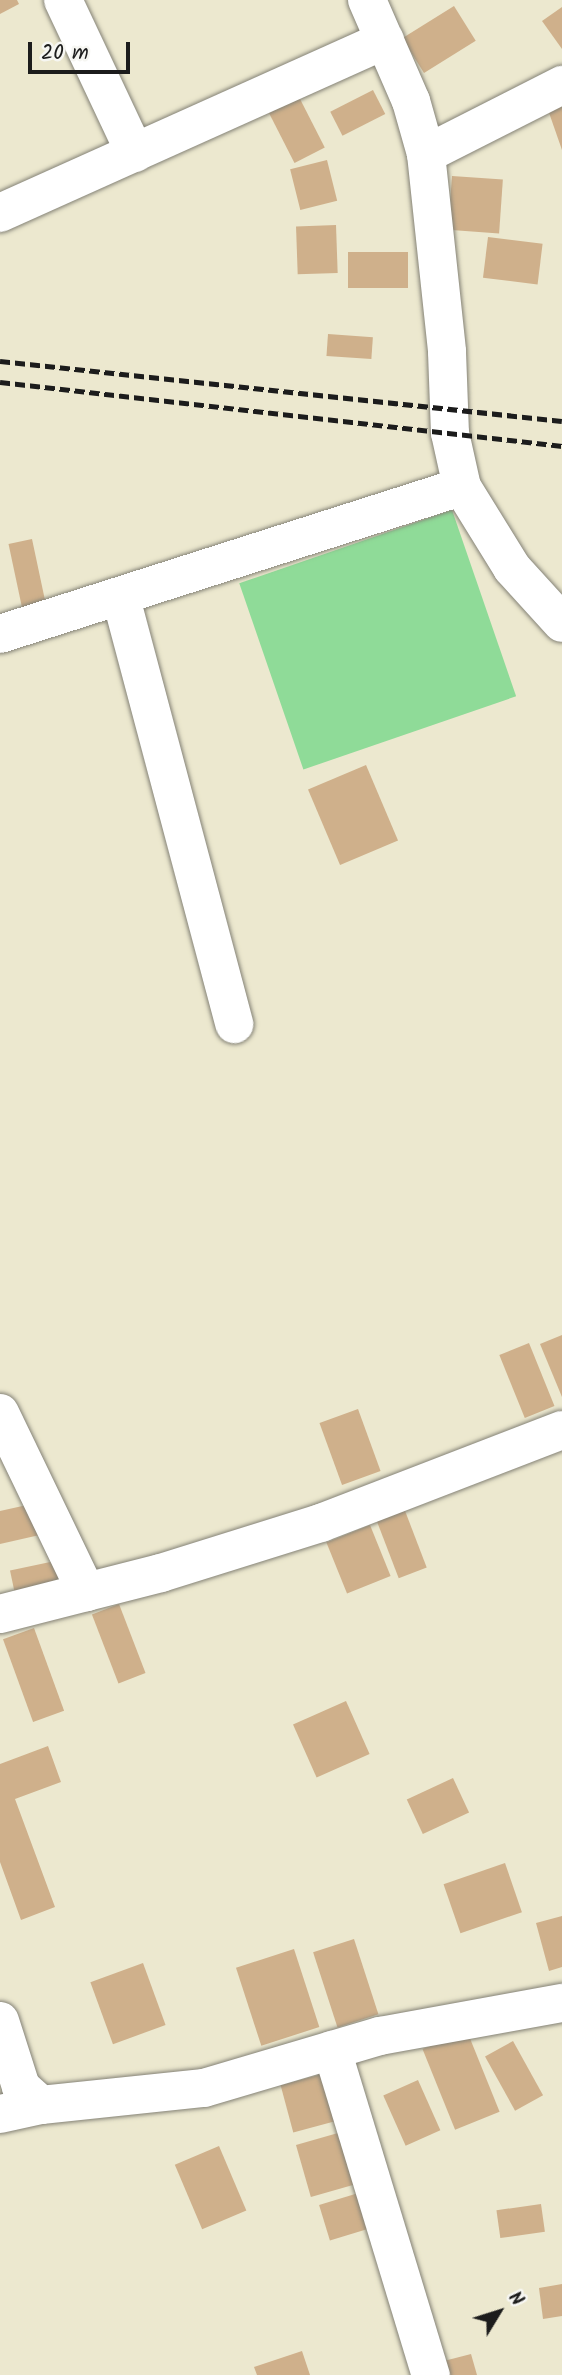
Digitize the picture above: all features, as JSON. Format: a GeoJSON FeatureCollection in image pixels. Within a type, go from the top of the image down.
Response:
{"type":"FeatureCollection","features":[{"type":"Feature","properties":{"kind":"street"},"geometry":{"type":"LineString","coordinates":[[63,0],[135,153]]}},
{"type":"Feature","properties":{"kind":"street"},"geometry":{"type":"LineString","coordinates":[[367,0],[411,101],[426,154],[447,352],[450,433],[462,487],[512,568],[562,623]]}},
{"type":"Feature","properties":{"kind":"street"},"geometry":{"type":"LineString","coordinates":[[0,213],[385,40]]}},
{"type":"Feature","properties":{"kind":"street"},"geometry":{"type":"LineString","coordinates":[[426,154],[562,85]]}},
{"type":"Feature","properties":{"kind":"street"},"geometry":{"type":"LineString","coordinates":[[0,634],[121,598],[462,487]]}},
{"type":"Feature","properties":{"kind":"street"},"geometry":{"type":"LineString","coordinates":[[121,598],[234,1024]]}},
{"type":"Feature","properties":{"kind":"street"},"geometry":{"type":"LineString","coordinates":[[0,1413],[86,1592]]}},
{"type":"Feature","properties":{"kind":"street"},"geometry":{"type":"LineString","coordinates":[[0,1614],[86,1592],[321,1523],[562,1430]]}},
{"type":"Feature","properties":{"kind":"street"},"geometry":{"type":"LineString","coordinates":[[0,2114],[41,2105],[204,2088],[380,2036],[562,2003]]}},
{"type":"Feature","properties":{"kind":"street"},"geometry":{"type":"LineString","coordinates":[[0,2021],[21,2087],[41,2105]]}},
{"type":"Feature","properties":{"kind":"street"},"geometry":{"type":"LineString","coordinates":[[332,2050],[431,2375]]}},
{"type":"Feature","properties":{"kind":"green space"},"geometry":{"type":"Polygon","coordinates":[[[452,510],[516,696],[303,770],[239,583],[452,510]]]}},
{"type":"Feature","properties":{"kind":"building"},"geometry":{"type":"Polygon","coordinates":[[[0,0],[17,0],[19,4],[0,14],[0,0]]]}},
{"type":"Feature","properties":{"kind":"building"},"geometry":{"type":"Polygon","coordinates":[[[454,6],[476,41],[424,73],[402,38],[454,6]]]}},
{"type":"Feature","properties":{"kind":"building"},"geometry":{"type":"Polygon","coordinates":[[[562,7],[562,49],[542,21],[562,7]]]}},
{"type":"Feature","properties":{"kind":"building"},"geometry":{"type":"Polygon","coordinates":[[[373,90],[385,114],[342,136],[330,112],[373,90]]]}},
{"type":"Feature","properties":{"kind":"building"},"geometry":{"type":"Polygon","coordinates":[[[298,95],[325,148],[294,163],[268,110],[298,95]]]}},
{"type":"Feature","properties":{"kind":"building"},"geometry":{"type":"Polygon","coordinates":[[[562,102],[562,150],[547,107],[562,102]]]}},
{"type":"Feature","properties":{"kind":"building"},"geometry":{"type":"Polygon","coordinates":[[[327,160],[337,201],[300,210],[290,169],[327,160]]]}},
{"type":"Feature","properties":{"kind":"building"},"geometry":{"type":"Polygon","coordinates":[[[452,176],[503,180],[499,233],[448,230],[452,176]]]}},
{"type":"Feature","properties":{"kind":"building"},"geometry":{"type":"Polygon","coordinates":[[[336,225],[338,273],[298,274],[296,226],[336,225]]]}},
{"type":"Feature","properties":{"kind":"building"},"geometry":{"type":"Polygon","coordinates":[[[488,237],[543,244],[538,284],[483,278],[488,237]]]}},
{"type":"Feature","properties":{"kind":"building"},"geometry":{"type":"Polygon","coordinates":[[[348,252],[408,252],[408,288],[348,288],[348,252]]]}},
{"type":"Feature","properties":{"kind":"building"},"geometry":{"type":"Polygon","coordinates":[[[328,334],[373,337],[371,359],[326,356],[328,334]]]}},
{"type":"Feature","properties":{"kind":"building"},"geometry":{"type":"Polygon","coordinates":[[[32,539],[47,610],[24,615],[9,544],[32,539]]]}},
{"type":"Feature","properties":{"kind":"building"},"geometry":{"type":"Polygon","coordinates":[[[366,765],[398,840],[340,865],[308,790],[366,765]]]}},
{"type":"Feature","properties":{"kind":"building"},"geometry":{"type":"Polygon","coordinates":[[[562,1335],[562,1397],[540,1344],[562,1335]]]}},
{"type":"Feature","properties":{"kind":"building"},"geometry":{"type":"Polygon","coordinates":[[[529,1343],[554,1406],[525,1418],[499,1355],[529,1343]]]}},
{"type":"Feature","properties":{"kind":"building"},"geometry":{"type":"Polygon","coordinates":[[[358,1409],[381,1471],[342,1485],[319,1423],[358,1409]]]}},
{"type":"Feature","properties":{"kind":"building"},"geometry":{"type":"Polygon","coordinates":[[[36,1503],[44,1534],[0,1544],[0,1511],[36,1503]]]}},
{"type":"Feature","properties":{"kind":"building"},"geometry":{"type":"Polygon","coordinates":[[[402,1503],[427,1567],[399,1578],[374,1514],[402,1503]]]}},
{"type":"Feature","properties":{"kind":"building"},"geometry":{"type":"Polygon","coordinates":[[[370,1525],[391,1576],[347,1594],[326,1543],[370,1525]]]}},
{"type":"Feature","properties":{"kind":"building"},"geometry":{"type":"Polygon","coordinates":[[[55,1561],[61,1590],[16,1600],[10,1571],[55,1561]]]}},
{"type":"Feature","properties":{"kind":"building"},"geometry":{"type":"Polygon","coordinates":[[[119,1604],[146,1673],[118,1683],[92,1614],[119,1604]]]}},
{"type":"Feature","properties":{"kind":"building"},"geometry":{"type":"Polygon","coordinates":[[[34,1628],[64,1711],[33,1722],[3,1639],[34,1628]]]}},
{"type":"Feature","properties":{"kind":"building"},"geometry":{"type":"Polygon","coordinates":[[[346,1701],[370,1754],[317,1778],[293,1725],[346,1701]]]}},
{"type":"Feature","properties":{"kind":"building"},"geometry":{"type":"Polygon","coordinates":[[[48,1746],[61,1782],[15,1799],[55,1907],[21,1920],[0,1862],[0,1764],[48,1746]]]}},
{"type":"Feature","properties":{"kind":"building"},"geometry":{"type":"Polygon","coordinates":[[[453,1778],[469,1812],[423,1834],[407,1800],[453,1778]]]}},
{"type":"Feature","properties":{"kind":"building"},"geometry":{"type":"Polygon","coordinates":[[[505,1863],[522,1912],[460,1933],[444,1884],[505,1863]]]}},
{"type":"Feature","properties":{"kind":"building"},"geometry":{"type":"Polygon","coordinates":[[[562,1916],[562,1967],[549,1971],[536,1923],[562,1916]]]}},
{"type":"Feature","properties":{"kind":"building"},"geometry":{"type":"Polygon","coordinates":[[[354,1939],[378,2014],[338,2027],[313,1952],[354,1939]]]}},
{"type":"Feature","properties":{"kind":"building"},"geometry":{"type":"Polygon","coordinates":[[[294,1949],[319,2027],[261,2046],[236,1968],[294,1949]]]}},
{"type":"Feature","properties":{"kind":"building"},"geometry":{"type":"Polygon","coordinates":[[[143,1963],[166,2025],[113,2044],[90,1982],[143,1963]]]}},
{"type":"Feature","properties":{"kind":"building"},"geometry":{"type":"Polygon","coordinates":[[[467,2031],[500,2112],[455,2130],[422,2049],[467,2031]]]}},
{"type":"Feature","properties":{"kind":"building"},"geometry":{"type":"Polygon","coordinates":[[[513,2041],[543,2095],[515,2111],[485,2057],[513,2041]]]}},
{"type":"Feature","properties":{"kind":"building"},"geometry":{"type":"Polygon","coordinates":[[[326,2073],[339,2120],[293,2132],[281,2085],[326,2073]]]}},
{"type":"Feature","properties":{"kind":"building"},"geometry":{"type":"Polygon","coordinates":[[[418,2080],[440,2130],[406,2146],[383,2095],[418,2080]]]}},
{"type":"Feature","properties":{"kind":"building"},"geometry":{"type":"Polygon","coordinates":[[[345,2131],[360,2183],[311,2197],[296,2145],[345,2131]]]}},
{"type":"Feature","properties":{"kind":"building"},"geometry":{"type":"Polygon","coordinates":[[[219,2146],[246,2210],[202,2229],[175,2165],[219,2146]]]}},
{"type":"Feature","properties":{"kind":"building"},"geometry":{"type":"Polygon","coordinates":[[[365,2191],[376,2226],[330,2240],[319,2205],[365,2191]]]}},
{"type":"Feature","properties":{"kind":"building"},"geometry":{"type":"Polygon","coordinates":[[[541,2204],[545,2232],[500,2238],[496,2210],[541,2204]]]}},
{"type":"Feature","properties":{"kind":"building"},"geometry":{"type":"Polygon","coordinates":[[[562,2284],[562,2316],[543,2319],[539,2288],[562,2284]]]}},
{"type":"Feature","properties":{"kind":"building"},"geometry":{"type":"Polygon","coordinates":[[[302,2351],[310,2375],[257,2375],[254,2367],[302,2351]]]}},
{"type":"Feature","properties":{"kind":"building"},"geometry":{"type":"Polygon","coordinates":[[[471,2354],[477,2375],[443,2375],[440,2362],[471,2354]]]}},
{"type":"Feature","properties":{"kind":"railway"},"geometry":{"type":"LineString","coordinates":[[0,361],[562,421]]}},
{"type":"Feature","properties":{"kind":"railway"},"geometry":{"type":"LineString","coordinates":[[0,382],[562,446]]}}]}
